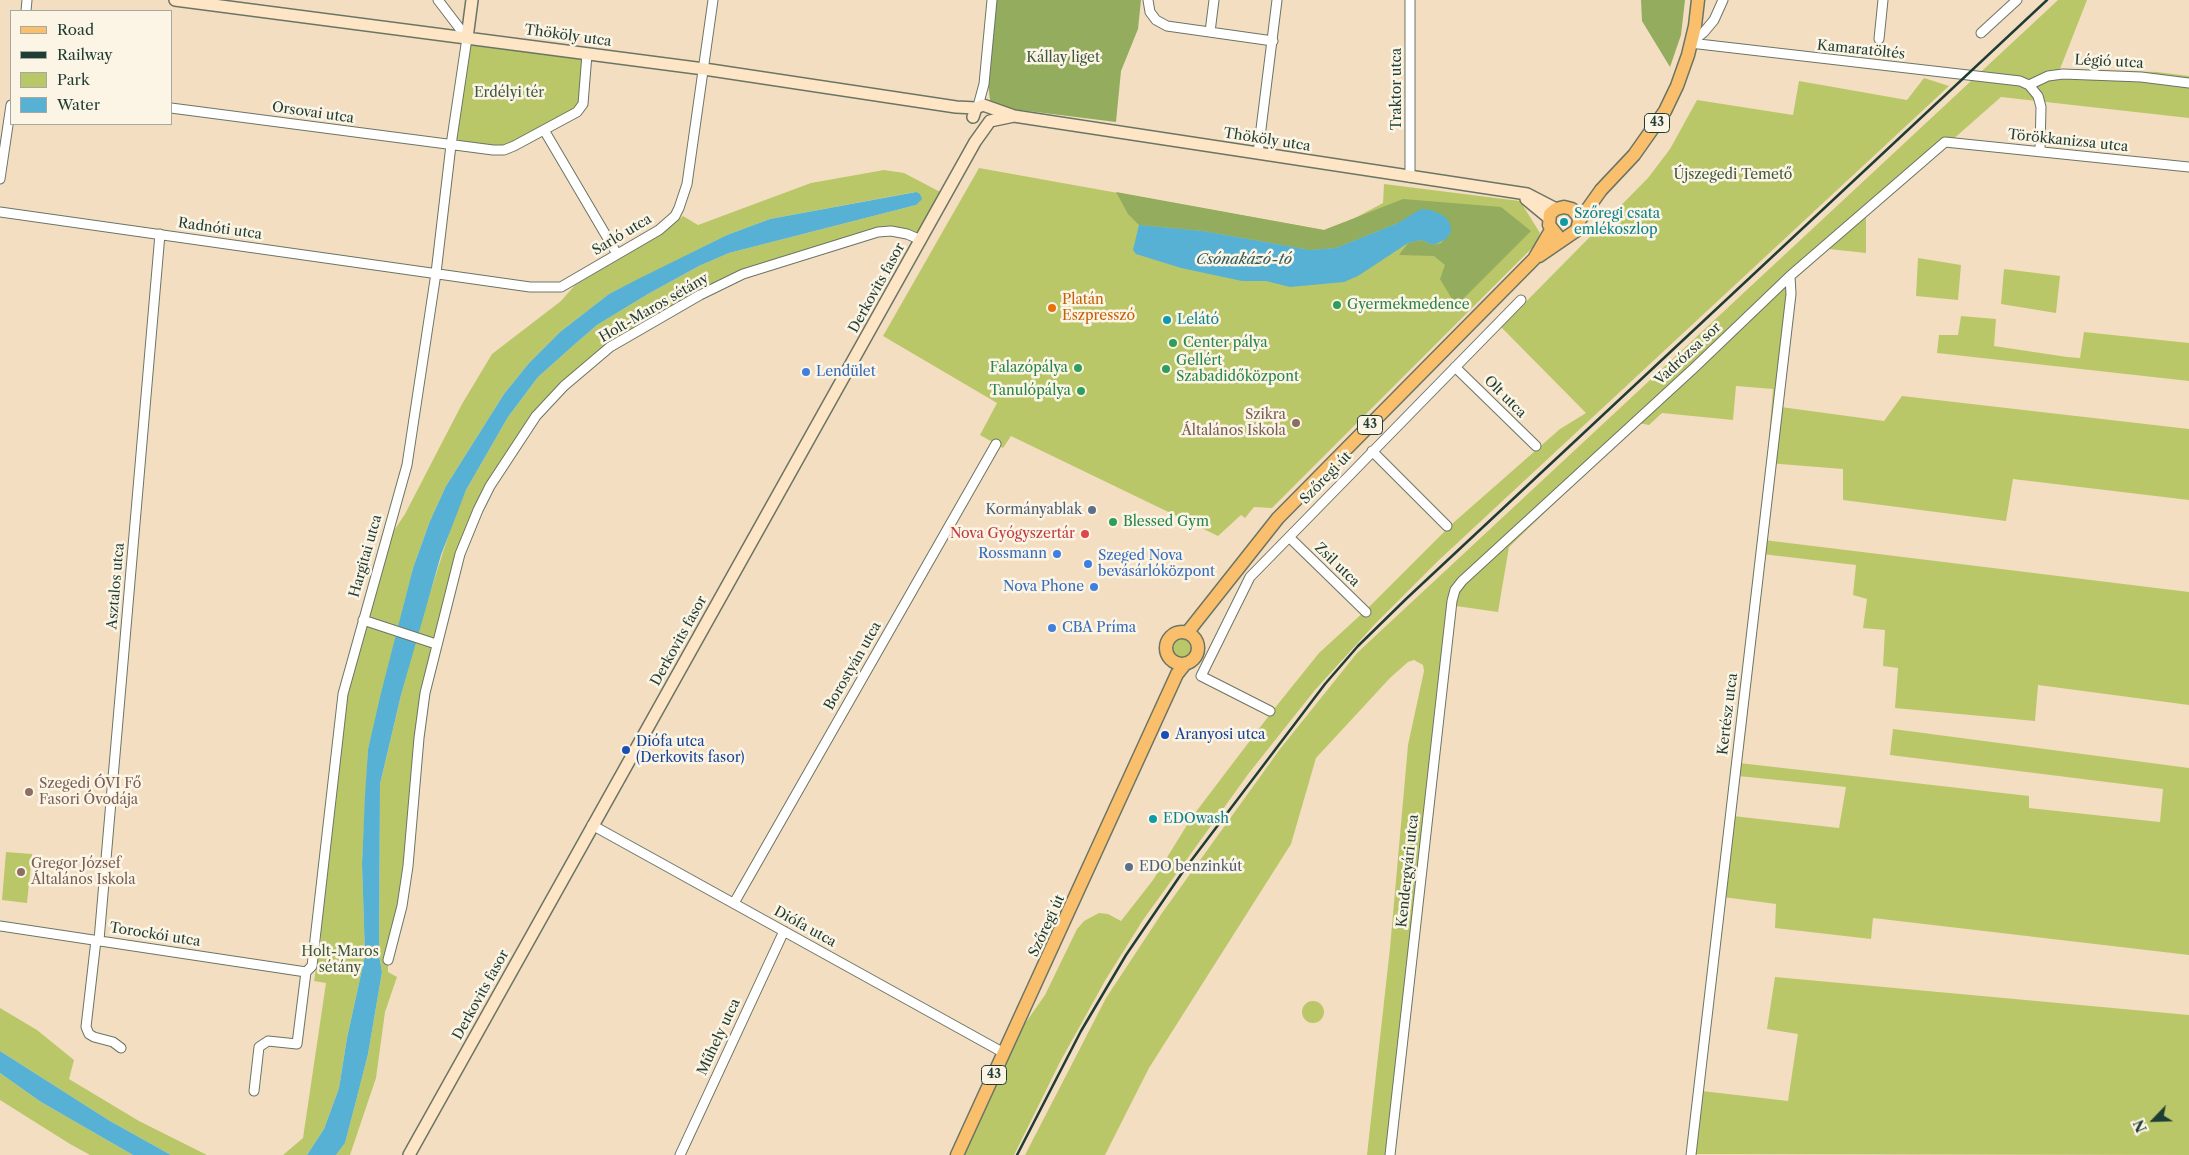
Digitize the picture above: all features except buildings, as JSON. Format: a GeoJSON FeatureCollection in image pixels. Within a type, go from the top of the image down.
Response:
{"type":"FeatureCollection","features":[{"type":"Feature","properties":{"kind":"main road","name":"43"},"geometry":{"type":"LineString","coordinates":[[1690,43],[1698,0]]}},
{"type":"Feature","properties":{"kind":"main road","name":"Szőregi út"},"geometry":{"type":"LineString","coordinates":[[1191,635],[1214,599],[1252,548],[1278,518],[1534,259],[1577,230],[1579,220],[1601,190],[1634,155],[1665,111],[1683,71],[1690,43]]}},
{"type":"Feature","properties":{"kind":"main road","name":"Szőregi út"},"geometry":{"type":"LineString","coordinates":[[1572,209],[1601,190]]}},
{"type":"Feature","properties":{"kind":"main road"},"geometry":{"type":"LineString","coordinates":[[1564,237],[1557,235],[1552,219],[1564,206],[1572,209],[1579,220]]}},
{"type":"Feature","properties":{"kind":"main road","name":"Szőregi út"},"geometry":{"type":"LineString","coordinates":[[1534,259],[1552,219]]}},
{"type":"Feature","properties":{"kind":"main road","name":"Szőregi út"},"geometry":{"type":"LineString","coordinates":[[1162,709],[1171,659],[1166,650],[1169,640],[1176,633],[1191,635]]}},
{"type":"Feature","properties":{"kind":"main road","name":"Szőregi út"},"geometry":{"type":"LineString","coordinates":[[957,1155],[1177,674],[1185,664],[1196,656],[1198,647],[1191,635]]}},
{"type":"Feature","properties":{"kind":"main road"},"geometry":{"type":"LineString","coordinates":[[1171,659],[1180,664],[1185,664]]}},
{"type":"Feature","properties":{"kind":"street","name":"Thököly utca"},"geometry":{"type":"LineString","coordinates":[[175,0],[704,69],[980,111]]}},
{"type":"Feature","properties":{"kind":"street"},"geometry":{"type":"LineString","coordinates":[[438,0],[467,38]]}},
{"type":"Feature","properties":{"kind":"street"},"geometry":{"type":"LineString","coordinates":[[472,0],[451,145],[504,150],[577,112],[583,104],[587,54]]}},
{"type":"Feature","properties":{"kind":"street","name":"Sarló utca"},"geometry":{"type":"LineString","coordinates":[[436,272],[530,287],[561,287],[668,223],[679,208],[687,184],[713,0]]}},
{"type":"Feature","properties":{"kind":"street"},"geometry":{"type":"LineString","coordinates":[[975,142],[984,84],[992,0]]}},
{"type":"Feature","properties":{"kind":"street"},"geometry":{"type":"LineString","coordinates":[[1148,0],[1150,12],[1156,20],[1167,26],[1273,41]]}},
{"type":"Feature","properties":{"kind":"street"},"geometry":{"type":"LineString","coordinates":[[1210,32],[1214,0]]}},
{"type":"Feature","properties":{"kind":"street"},"geometry":{"type":"LineString","coordinates":[[1258,153],[1277,0]]}},
{"type":"Feature","properties":{"kind":"street","name":"Traktor utca"},"geometry":{"type":"LineString","coordinates":[[1410,0],[1410,177]]}},
{"type":"Feature","properties":{"kind":"street"},"geometry":{"type":"LineString","coordinates":[[1690,43],[1704,32],[1714,20],[1722,0]]}},
{"type":"Feature","properties":{"kind":"street"},"geometry":{"type":"LineString","coordinates":[[1879,39],[1884,0]]}},
{"type":"Feature","properties":{"kind":"street"},"geometry":{"type":"LineString","coordinates":[[1981,33],[2017,0]]}},
{"type":"Feature","properties":{"kind":"street","name":"Kamaratöltés"},"geometry":{"type":"LineString","coordinates":[[1690,43],[2020,81],[2029,85]]}},
{"type":"Feature","properties":{"kind":"street","name":"Légió utca"},"geometry":{"type":"LineString","coordinates":[[2029,85],[2048,76],[2063,74],[2141,77],[2189,83]]}},
{"type":"Feature","properties":{"kind":"street"},"geometry":{"type":"LineString","coordinates":[[2029,85],[2038,96],[2041,107],[2040,151]]}},
{"type":"Feature","properties":{"kind":"street","name":"Orsovai utca"},"geometry":{"type":"LineString","coordinates":[[172,108],[451,145]]}},
{"type":"Feature","properties":{"kind":"street"},"geometry":{"type":"LineString","coordinates":[[980,111],[1014,116]]}},
{"type":"Feature","properties":{"kind":"street"},"geometry":{"type":"LineString","coordinates":[[980,111],[982,125],[1014,116]]}},
{"type":"Feature","properties":{"kind":"street"},"geometry":{"type":"LineString","coordinates":[[0,179],[10,112]]}},
{"type":"Feature","properties":{"kind":"street","name":"Thököly utca"},"geometry":{"type":"LineString","coordinates":[[1014,116],[1515,194],[1527,194],[1552,219]]}},
{"type":"Feature","properties":{"kind":"street","name":"Derkovits fasor"},"geometry":{"type":"LineString","coordinates":[[409,1155],[975,142],[989,122]]}},
{"type":"Feature","properties":{"kind":"street"},"geometry":{"type":"LineString","coordinates":[[544,130],[617,254]]}},
{"type":"Feature","properties":{"kind":"street","name":"Törökkanizsa utca"},"geometry":{"type":"LineString","coordinates":[[1944,142],[2189,168]]}},
{"type":"Feature","properties":{"kind":"street","name":"Vadrózsa sor"},"geometry":{"type":"LineString","coordinates":[[1455,590],[1468,575],[1694,368],[1790,276],[1944,142]]}},
{"type":"Feature","properties":{"kind":"street","name":"Hargitai utca"},"geometry":{"type":"LineString","coordinates":[[254,1091],[259,1047],[268,1040],[297,1044],[306,972],[312,966],[343,694],[407,464],[436,272],[451,145]]}},
{"type":"Feature","properties":{"kind":"street","name":"Radnóti utca"},"geometry":{"type":"LineString","coordinates":[[0,212],[436,272]]}},
{"type":"Feature","properties":{"kind":"street","name":"Holt-Maros sétány"},"geometry":{"type":"LineString","coordinates":[[388,960],[402,906],[408,866],[419,738],[425,693],[460,554],[490,486],[536,416],[585,368],[610,347],[700,294],[743,274],[878,232],[891,231],[907,234],[921,240]]}},
{"type":"Feature","properties":{"kind":"street","name":"Asztalos utca"},"geometry":{"type":"LineString","coordinates":[[121,1048],[113,1042],[89,1034],[86,1027],[98,940],[160,234]]}},
{"type":"Feature","properties":{"kind":"street","name":"Kertész utca"},"geometry":{"type":"LineString","coordinates":[[1691,1155],[1791,294],[1790,276]]}},
{"type":"Feature","properties":{"kind":"street","name":"Szőregi út"},"geometry":{"type":"LineString","coordinates":[[1270,711],[1202,676],[1250,578],[1521,300]]}},
{"type":"Feature","properties":{"kind":"street","name":"Olt utca"},"geometry":{"type":"LineString","coordinates":[[1455,367],[1536,446]]}},
{"type":"Feature","properties":{"kind":"street","name":"Borostyán utca"},"geometry":{"type":"LineString","coordinates":[[734,902],[996,444]]}},
{"type":"Feature","properties":{"kind":"street"},"geometry":{"type":"LineString","coordinates":[[1372,451],[1447,526]]}},
{"type":"Feature","properties":{"kind":"street","name":"Zsil utca"},"geometry":{"type":"LineString","coordinates":[[1289,537],[1366,612]]}},
{"type":"Feature","properties":{"kind":"street","name":"Kendergyári utca"},"geometry":{"type":"LineString","coordinates":[[1390,1155],[1455,590]]}},
{"type":"Feature","properties":{"kind":"street"},"geometry":{"type":"LineString","coordinates":[[364,620],[436,644]]}},
{"type":"Feature","properties":{"kind":"street","name":"Diófa utca"},"geometry":{"type":"LineString","coordinates":[[592,825],[1004,1053]]}},
{"type":"Feature","properties":{"kind":"street","name":"Torockói utca"},"geometry":{"type":"LineString","coordinates":[[0,926],[306,972]]}},
{"type":"Feature","properties":{"kind":"street","name":"Műhely utca"},"geometry":{"type":"LineString","coordinates":[[680,1155],[784,931]]}},
{"type":"Feature","properties":{"kind":"green space","name":"Kállay liget"},"geometry":{"type":"Polygon","coordinates":[[[996,0],[1141,0],[1138,29],[1121,71],[1116,122],[996,107],[990,100],[988,83],[996,0]]]}},
{"type":"Feature","properties":{"kind":"green space"},"geometry":{"type":"Polygon","coordinates":[[[1641,0],[1685,0],[1681,35],[1670,67],[1642,21],[1641,0]]]}},
{"type":"Feature","properties":{"kind":"green space"},"geometry":{"type":"Polygon","coordinates":[[[2058,0],[2087,0],[2060,69],[2157,72],[2189,76],[2189,118],[2001,97],[1866,216],[1866,253],[1829,249],[1796,278],[1781,407],[1884,421],[1902,396],[2189,429],[2189,500],[2013,479],[2006,521],[1843,500],[1843,469],[1767,463],[1773,389],[1736,386],[1733,420],[1662,413],[1649,425],[1638,423],[1509,547],[1498,612],[1456,606],[1394,1155],[1367,1155],[1390,948],[1408,745],[1424,671],[1423,665],[1414,660],[1408,662],[1390,678],[1316,758],[1291,844],[1149,1068],[1105,1155],[1025,1155],[1106,998],[1162,913],[1280,749],[1357,653],[2058,0]]]}},
{"type":"Feature","properties":{"kind":"green space","name":"Erdélyi tér"},"geometry":{"type":"Polygon","coordinates":[[[467,38],[587,54],[583,104],[514,146],[451,145],[467,38]]]}},
{"type":"Feature","properties":{"kind":"green space","name":"Újszegedi Temető"},"geometry":{"type":"Polygon","coordinates":[[[1924,78],[1949,86],[1438,561],[1375,624],[1315,690],[1249,773],[1143,920],[1106,979],[1060,1062],[1014,1155],[964,1155],[1024,1025],[1045,995],[1077,929],[1084,921],[1099,913],[1108,914],[1121,921],[1153,880],[1192,817],[1319,653],[1367,609],[1453,523],[1560,429],[1586,413],[1501,327],[1648,178],[1670,149],[1697,100],[1793,115],[1799,81],[1907,100],[1924,78]]]}},
{"type":"Feature","properties":{"kind":"green space","name":"Gellért Szabadidőközpont"},"geometry":{"type":"Polygon","coordinates":[[[979,168],[1324,230],[1353,219],[1383,203],[1384,184],[1520,201],[1540,233],[1536,244],[1272,508],[1254,507],[1245,518],[1241,515],[1218,536],[1011,436],[1003,448],[980,435],[997,403],[883,336],[979,168]]]}},
{"type":"Feature","properties":{"kind":"green space","name":"Holt-Maros sétány"},"geometry":{"type":"Polygon","coordinates":[[[884,170],[904,173],[946,195],[921,240],[891,231],[743,274],[621,341],[564,386],[511,452],[467,534],[425,693],[408,866],[388,964],[388,972],[397,977],[385,1012],[376,1078],[350,1155],[336,1155],[345,1143],[368,1054],[382,972],[379,955],[380,784],[421,621],[453,521],[466,490],[508,417],[538,377],[575,344],[597,325],[648,294],[699,266],[729,253],[916,205],[915,192],[770,219],[727,235],[609,294],[560,332],[529,363],[504,394],[446,486],[430,521],[413,568],[368,749],[362,864],[365,956],[347,1038],[339,1088],[324,1129],[307,1155],[283,1155],[303,1138],[326,983],[314,981],[321,938],[320,913],[348,687],[391,535],[405,514],[462,404],[492,354],[561,301],[575,285],[660,235],[683,216],[698,225],[811,183],[884,170]]]}},
{"type":"Feature","properties":{"kind":"green space"},"geometry":{"type":"Polygon","coordinates":[[[1116,192],[1324,230],[1403,199],[1501,207],[1531,231],[1460,302],[1452,299],[1440,279],[1445,265],[1434,256],[1399,255],[1408,243],[1421,240],[1434,245],[1441,243],[1451,232],[1398,223],[1336,248],[1310,250],[1203,231],[1139,225],[1128,214],[1116,192]]]}},
{"type":"Feature","properties":{"kind":"green space"},"geometry":{"type":"Polygon","coordinates":[[[1918,258],[1961,265],[1958,300],[1916,296],[1918,258]]]}},
{"type":"Feature","properties":{"kind":"green space"},"geometry":{"type":"Polygon","coordinates":[[[2004,269],[2060,276],[2056,313],[2001,304],[2004,269]]]}},
{"type":"Feature","properties":{"kind":"green space"},"geometry":{"type":"Polygon","coordinates":[[[1961,316],[1996,319],[1994,346],[2067,357],[2080,358],[2084,332],[2189,343],[2189,381],[1937,353],[1939,335],[1958,335],[1961,316]]]}},
{"type":"Feature","properties":{"kind":"green space"},"geometry":{"type":"Polygon","coordinates":[[[1764,540],[2189,592],[2189,705],[2038,685],[2035,721],[1895,708],[1898,668],[1883,666],[1885,630],[1863,628],[1867,599],[1853,595],[1856,565],[1762,554],[1764,540]]]}},
{"type":"Feature","properties":{"kind":"green space"},"geometry":{"type":"Polygon","coordinates":[[[1183,638],[1190,641],[1193,648],[1190,655],[1183,658],[1176,655],[1173,648],[1176,641],[1183,638]]]}},
{"type":"Feature","properties":{"kind":"green space"},"geometry":{"type":"Polygon","coordinates":[[[1893,729],[2189,768],[2189,955],[1873,918],[1871,939],[1775,928],[1776,904],[1723,897],[1733,816],[1839,828],[1846,787],[1738,776],[1739,763],[2029,796],[2029,808],[2160,822],[2163,789],[1890,755],[1893,729]]]}},
{"type":"Feature","properties":{"kind":"green space"},"geometry":{"type":"Polygon","coordinates":[[[6,852],[32,854],[27,903],[2,900],[6,852]]]}},
{"type":"Feature","properties":{"kind":"green space"},"geometry":{"type":"Polygon","coordinates":[[[1775,977],[2189,1015],[2189,1155],[1694,1154],[1702,1091],[1788,1101],[1798,1034],[1767,1029],[1775,977]]]}},
{"type":"Feature","properties":{"kind":"green space"},"geometry":{"type":"Polygon","coordinates":[[[1313,1001],[1321,1004],[1324,1012],[1321,1020],[1313,1023],[1305,1020],[1302,1012],[1305,1004],[1313,1001]]]}},
{"type":"Feature","properties":{"kind":"green space"},"geometry":{"type":"Polygon","coordinates":[[[0,1008],[37,1030],[74,1060],[69,1079],[139,1121],[207,1155],[171,1155],[110,1121],[0,1051],[0,1008]]]}},
{"type":"Feature","properties":{"kind":"green space"},"geometry":{"type":"Polygon","coordinates":[[[0,1073],[41,1102],[133,1155],[90,1155],[70,1144],[0,1100],[0,1073]]]}},
{"type":"Feature","properties":{"kind":"water"},"geometry":{"type":"Polygon","coordinates":[[[916,192],[920,194],[922,199],[916,205],[729,253],[699,266],[648,294],[597,325],[575,344],[538,377],[508,417],[466,490],[441,555],[401,695],[380,784],[379,955],[382,972],[368,1054],[345,1143],[336,1155],[307,1155],[324,1129],[339,1088],[347,1038],[365,956],[362,864],[368,749],[413,568],[430,521],[446,486],[504,394],[529,363],[560,332],[609,294],[727,235],[770,219],[916,192]]]}},
{"type":"Feature","properties":{"kind":"water","name":"Csónakázó-tó"},"geometry":{"type":"Polygon","coordinates":[[[1421,209],[1431,210],[1444,216],[1450,223],[1451,232],[1446,239],[1434,245],[1421,240],[1408,243],[1358,276],[1344,282],[1290,287],[1266,281],[1242,281],[1181,268],[1136,254],[1133,250],[1139,225],[1203,231],[1310,250],[1336,248],[1398,223],[1421,209]]]}},
{"type":"Feature","properties":{"kind":"water"},"geometry":{"type":"Polygon","coordinates":[[[0,1051],[110,1121],[171,1155],[133,1155],[41,1102],[0,1073],[0,1051]]]}},
{"type":"Feature","properties":{"kind":"railway"},"geometry":{"type":"LineString","coordinates":[[1017,1155],[1081,1031],[1126,955],[1184,870],[1325,684],[1358,646],[2047,0]]}},
{"type":"Feature","properties":{"kind":"place","name":"Szőregi csata emlékoszlop"},"geometry":{"type":"Point","coordinates":[1564,222]}},
{"type":"Feature","properties":{"kind":"place","name":"Gyermekmedence"},"geometry":{"type":"Point","coordinates":[1337,305]}},
{"type":"Feature","properties":{"kind":"place","name":"Platán Eszpresszó"},"geometry":{"type":"Point","coordinates":[1052,308]}},
{"type":"Feature","properties":{"kind":"place","name":"Lelátó"},"geometry":{"type":"Point","coordinates":[1167,320]}},
{"type":"Feature","properties":{"kind":"place","name":"Center pálya"},"geometry":{"type":"Point","coordinates":[1173,343]}},
{"type":"Feature","properties":{"kind":"place","name":"Falazópálya"},"geometry":{"type":"Point","coordinates":[1078,368]}},
{"type":"Feature","properties":{"kind":"place","name":"Gellért Szabadidőközpont"},"geometry":{"type":"Point","coordinates":[1166,369]}},
{"type":"Feature","properties":{"kind":"place","name":"Lendület"},"geometry":{"type":"Point","coordinates":[806,372]}},
{"type":"Feature","properties":{"kind":"place","name":"Tanulópálya"},"geometry":{"type":"Point","coordinates":[1081,391]}},
{"type":"Feature","properties":{"kind":"place","name":"Szikra Általános Iskola"},"geometry":{"type":"Point","coordinates":[1296,423]}},
{"type":"Feature","properties":{"kind":"place","name":"Kormányablak"},"geometry":{"type":"Point","coordinates":[1092,510]}},
{"type":"Feature","properties":{"kind":"place","name":"Blessed Gym"},"geometry":{"type":"Point","coordinates":[1113,522]}},
{"type":"Feature","properties":{"kind":"place","name":"Nova Gyógyszertár"},"geometry":{"type":"Point","coordinates":[1085,534]}},
{"type":"Feature","properties":{"kind":"place","name":"Rossmann"},"geometry":{"type":"Point","coordinates":[1057,554]}},
{"type":"Feature","properties":{"kind":"place","name":"Szeged Nova bevásárlóközpont"},"geometry":{"type":"Point","coordinates":[1088,564]}},
{"type":"Feature","properties":{"kind":"place","name":"Nova Phone"},"geometry":{"type":"Point","coordinates":[1094,587]}},
{"type":"Feature","properties":{"kind":"place","name":"CBA Príma"},"geometry":{"type":"Point","coordinates":[1052,628]}},
{"type":"Feature","properties":{"kind":"place","name":"Aranyosi utca"},"geometry":{"type":"Point","coordinates":[1165,735]}},
{"type":"Feature","properties":{"kind":"place","name":"Diófa utca (Derkovits fasor)"},"geometry":{"type":"Point","coordinates":[626,750]}},
{"type":"Feature","properties":{"kind":"place","name":"Szegedi ÓVI Fő Fasori Óvodája"},"geometry":{"type":"Point","coordinates":[29,792]}},
{"type":"Feature","properties":{"kind":"place","name":"EDOwash"},"geometry":{"type":"Point","coordinates":[1153,819]}},
{"type":"Feature","properties":{"kind":"place","name":"EDO benzinkút"},"geometry":{"type":"Point","coordinates":[1129,867]}},
{"type":"Feature","properties":{"kind":"place","name":"Gregor József Általános Iskola"},"geometry":{"type":"Point","coordinates":[21,872]}}]}
